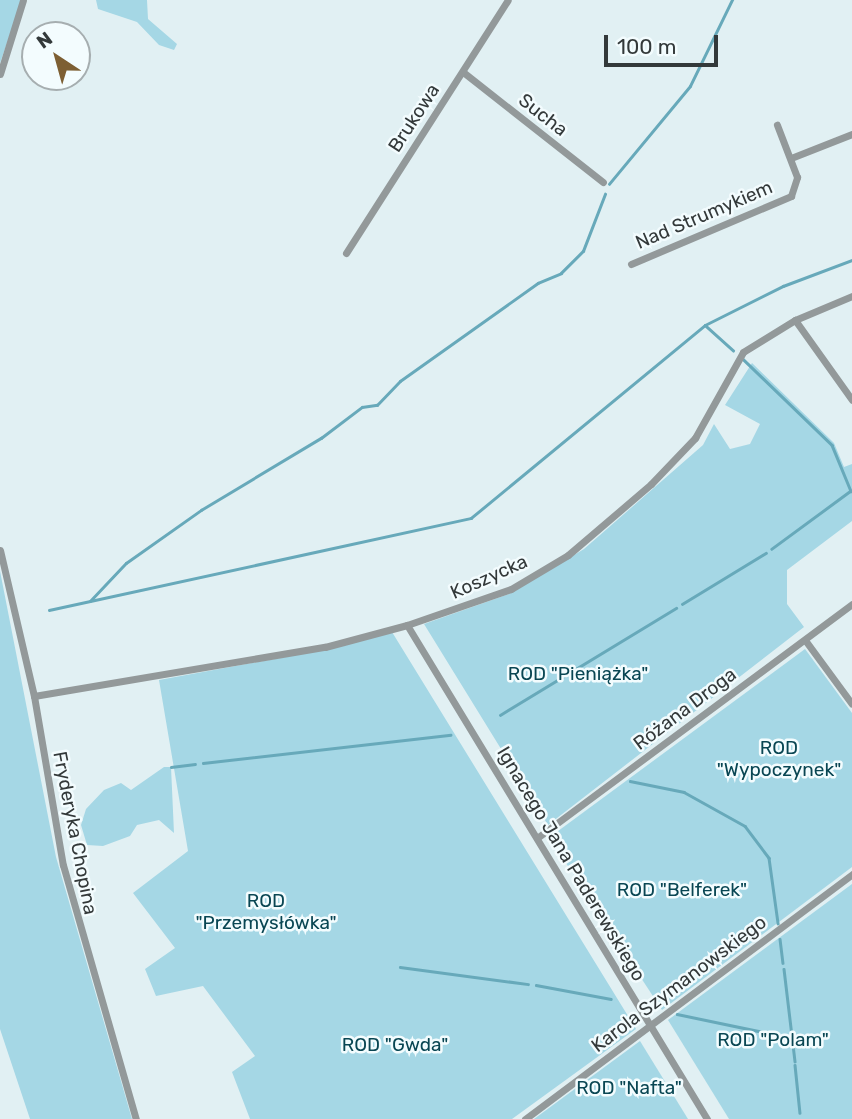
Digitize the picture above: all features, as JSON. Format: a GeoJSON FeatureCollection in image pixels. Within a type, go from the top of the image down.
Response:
{"type":"FeatureCollection","features":[{"type":"Feature","properties":{"kind":"street"},"geometry":{"type":"LineString","coordinates":[[0,74],[23,0]]}},
{"type":"Feature","properties":{"kind":"street","name":"Brukowa"},"geometry":{"type":"LineString","coordinates":[[346,253],[508,0]]}},
{"type":"Feature","properties":{"kind":"street","name":"Sucha"},"geometry":{"type":"LineString","coordinates":[[463,72],[603,182]]}},
{"type":"Feature","properties":{"kind":"street","name":"Nad Strumykiem"},"geometry":{"type":"LineString","coordinates":[[631,264],[791,196],[797,177],[777,125]]}},
{"type":"Feature","properties":{"kind":"street"},"geometry":{"type":"LineString","coordinates":[[791,158],[852,134]]}},
{"type":"Feature","properties":{"kind":"street","name":"Koszycka"},"geometry":{"type":"LineString","coordinates":[[34,696],[271,658],[407,625],[511,589],[568,555],[651,484],[695,438],[743,352],[795,320],[852,296]]}},
{"type":"Feature","properties":{"kind":"street"},"geometry":{"type":"LineString","coordinates":[[795,320],[849,389],[852,400]]}},
{"type":"Feature","properties":{"kind":"street","name":"Fryderyka Chopina"},"geometry":{"type":"LineString","coordinates":[[0,550],[34,696],[62,865],[136,1119]]}},
{"type":"Feature","properties":{"kind":"street","name":"Różana Droga"},"geometry":{"type":"LineString","coordinates":[[537,838],[852,604]]}},
{"type":"Feature","properties":{"kind":"street","name":"Ignacego Jana Paderewskiego"},"geometry":{"type":"LineString","coordinates":[[407,625],[707,1119]]}},
{"type":"Feature","properties":{"kind":"street"},"geometry":{"type":"LineString","coordinates":[[805,640],[852,704]]}},
{"type":"Feature","properties":{"kind":"street","name":"Karola Szymanowskiego"},"geometry":{"type":"LineString","coordinates":[[525,1119],[852,874]]}},
{"type":"Feature","properties":{"kind":"green space"},"geometry":{"type":"Polygon","coordinates":[[[0,0],[22,0],[0,63],[0,0]]]}},
{"type":"Feature","properties":{"kind":"green space"},"geometry":{"type":"Polygon","coordinates":[[[96,0],[147,0],[148,19],[177,44],[174,50],[159,45],[137,22],[98,9],[96,0]]]}},
{"type":"Feature","properties":{"kind":"green space","name":"ROD \"Pieniążka\""},"geometry":{"type":"Polygon","coordinates":[[[752,363],[834,443],[844,467],[852,464],[852,521],[787,570],[787,604],[804,627],[548,825],[424,624],[509,594],[584,549],[703,445],[714,424],[730,449],[750,444],[760,424],[725,405],[752,363]]]}},
{"type":"Feature","properties":{"kind":"green space"},"geometry":{"type":"Polygon","coordinates":[[[0,571],[56,857],[132,1119],[30,1119],[0,1029],[0,571]]]}},
{"type":"Feature","properties":{"kind":"green space"},"geometry":{"type":"Polygon","coordinates":[[[392,632],[636,1029],[512,1119],[250,1119],[232,1072],[255,1056],[203,986],[156,996],[145,969],[175,948],[133,893],[188,851],[159,680],[335,648],[392,632]]]}},
{"type":"Feature","properties":{"kind":"green space"},"geometry":{"type":"Polygon","coordinates":[[[805,649],[852,713],[852,867],[662,1010],[551,840],[554,834],[805,649]]]}},
{"type":"Feature","properties":{"kind":"green space"},"geometry":{"type":"Polygon","coordinates":[[[164,767],[171,767],[174,833],[159,820],[137,825],[130,836],[103,846],[87,845],[81,825],[86,809],[104,790],[121,783],[131,790],[164,767]]]}},
{"type":"Feature","properties":{"kind":"green space","name":"ROD \"Polam\""},"geometry":{"type":"Polygon","coordinates":[[[852,884],[852,1119],[729,1119],[668,1020],[852,884]]]}},
{"type":"Feature","properties":{"kind":"green space","name":"ROD \"Nafta\""},"geometry":{"type":"Polygon","coordinates":[[[640,1041],[688,1119],[534,1119],[640,1041]]]}},
{"type":"Feature","properties":{"kind":"waterway"},"geometry":{"type":"LineString","coordinates":[[609,184],[690,86],[732,0]]}},
{"type":"Feature","properties":{"kind":"waterway"},"geometry":{"type":"LineString","coordinates":[[90,601],[126,563],[201,510],[321,438],[362,407],[377,405],[400,381],[538,283],[561,273],[583,251],[605,194]]}},
{"type":"Feature","properties":{"kind":"waterway"},"geometry":{"type":"LineString","coordinates":[[49,610],[471,518],[705,325],[783,286],[852,260]]}},
{"type":"Feature","properties":{"kind":"waterway"},"geometry":{"type":"LineString","coordinates":[[705,325],[733,350]]}},
{"type":"Feature","properties":{"kind":"waterway"},"geometry":{"type":"LineString","coordinates":[[743,359],[832,445],[851,491],[772,549]]}},
{"type":"Feature","properties":{"kind":"waterway"},"geometry":{"type":"LineString","coordinates":[[682,604],[766,553]]}},
{"type":"Feature","properties":{"kind":"waterway"},"geometry":{"type":"LineString","coordinates":[[500,715],[676,608]]}},
{"type":"Feature","properties":{"kind":"waterway"},"geometry":{"type":"LineString","coordinates":[[203,763],[450,735]]}},
{"type":"Feature","properties":{"kind":"waterway"},"geometry":{"type":"LineString","coordinates":[[171,767],[195,764]]}},
{"type":"Feature","properties":{"kind":"waterway"},"geometry":{"type":"LineString","coordinates":[[630,781],[684,792],[745,826],[769,858],[778,923]]}},
{"type":"Feature","properties":{"kind":"waterway"},"geometry":{"type":"LineString","coordinates":[[780,939],[783,963]]}},
{"type":"Feature","properties":{"kind":"waterway"},"geometry":{"type":"LineString","coordinates":[[400,967],[528,984]]}},
{"type":"Feature","properties":{"kind":"waterway"},"geometry":{"type":"LineString","coordinates":[[784,969],[795,1061]]}},
{"type":"Feature","properties":{"kind":"waterway"},"geometry":{"type":"LineString","coordinates":[[536,985],[611,999]]}},
{"type":"Feature","properties":{"kind":"waterway"},"geometry":{"type":"LineString","coordinates":[[677,1014],[792,1038]]}},
{"type":"Feature","properties":{"kind":"waterway"},"geometry":{"type":"LineString","coordinates":[[795,1065],[800,1113]]}},
{"type":"Feature","properties":{"kind":"park label","name":"ROD \"Wypoczynek\""},"geometry":{"type":"Point","coordinates":[779,759]}},
{"type":"Feature","properties":{"kind":"park label","name":"ROD \"Belferek\""},"geometry":{"type":"Point","coordinates":[682,890]}},
{"type":"Feature","properties":{"kind":"park label","name":"ROD \"Przemysłówka\""},"geometry":{"type":"Point","coordinates":[266,912]}},
{"type":"Feature","properties":{"kind":"park label","name":"ROD \"Gwda\""},"geometry":{"type":"Point","coordinates":[395,1045]}}]}
